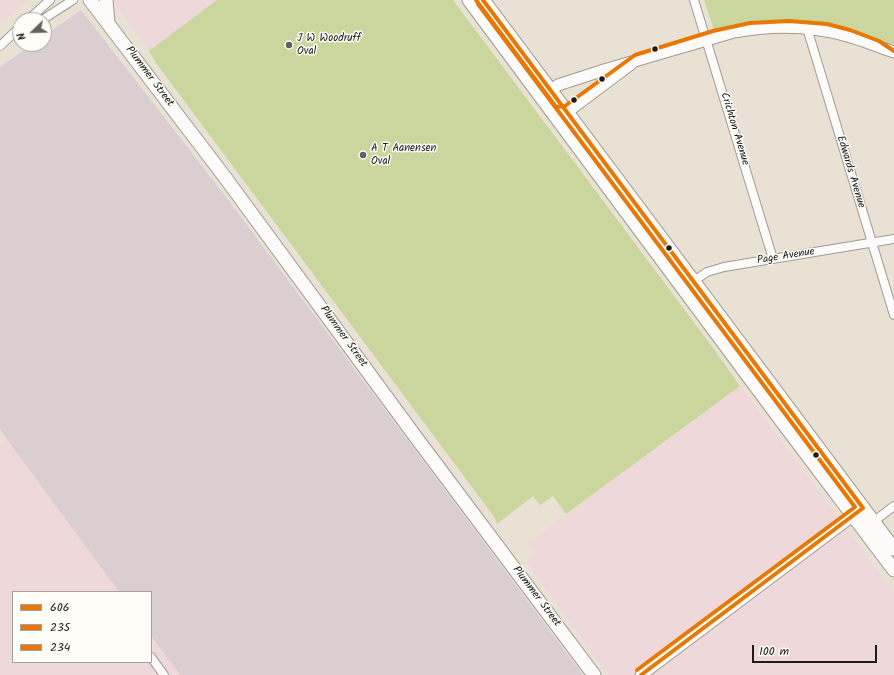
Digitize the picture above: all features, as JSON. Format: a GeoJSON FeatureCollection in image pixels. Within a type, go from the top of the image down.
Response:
{"type":"FeatureCollection","features":[{"type":"Feature","properties":{"kind":"main road","name":"Plummer Street"},"geometry":{"type":"LineString","coordinates":[[90,0],[229,182],[410,429],[594,675]]}},
{"type":"Feature","properties":{"kind":"main road"},"geometry":{"type":"LineString","coordinates":[[106,0],[109,24]]}},
{"type":"Feature","properties":{"kind":"main road"},"geometry":{"type":"LineString","coordinates":[[469,0],[553,112],[689,285]]}},
{"type":"Feature","properties":{"kind":"main road"},"geometry":{"type":"LineString","coordinates":[[483,0],[567,112],[689,285],[858,512],[894,570]]}},
{"type":"Feature","properties":{"kind":"main road"},"geometry":{"type":"LineString","coordinates":[[551,90],[553,112]]}},
{"type":"Feature","properties":{"kind":"main road"},"geometry":{"type":"LineString","coordinates":[[553,112],[567,112]]}},
{"type":"Feature","properties":{"kind":"main road"},"geometry":{"type":"LineString","coordinates":[[858,512],[873,522],[894,549]]}},
{"type":"Feature","properties":{"kind":"street"},"geometry":{"type":"LineString","coordinates":[[37,12],[50,0]]}},
{"type":"Feature","properties":{"kind":"street"},"geometry":{"type":"LineString","coordinates":[[52,14],[73,0]]}},
{"type":"Feature","properties":{"kind":"street","name":"Crichton Avenue"},"geometry":{"type":"LineString","coordinates":[[694,0],[773,259]]}},
{"type":"Feature","properties":{"kind":"street"},"geometry":{"type":"LineString","coordinates":[[551,90],[558,85],[604,70],[734,32],[752,29],[780,27],[826,30],[894,52]]}},
{"type":"Feature","properties":{"kind":"street","name":"Edwards Avenue"},"geometry":{"type":"LineString","coordinates":[[807,28],[894,315]]}},
{"type":"Feature","properties":{"kind":"street"},"geometry":{"type":"LineString","coordinates":[[0,46],[12,35]]}},
{"type":"Feature","properties":{"kind":"street"},"geometry":{"type":"LineString","coordinates":[[0,46],[12,39]]}},
{"type":"Feature","properties":{"kind":"street"},"geometry":{"type":"LineString","coordinates":[[877,47],[894,58]]}},
{"type":"Feature","properties":{"kind":"street"},"geometry":{"type":"LineString","coordinates":[[567,112],[637,61]]}},
{"type":"Feature","properties":{"kind":"street","name":"Page Avenue"},"geometry":{"type":"LineString","coordinates":[[689,285],[701,275],[714,270],[894,240]]}},
{"type":"Feature","properties":{"kind":"street"},"geometry":{"type":"LineString","coordinates":[[873,522],[894,506]]}},
{"type":"Feature","properties":{"kind":"street"},"geometry":{"type":"LineString","coordinates":[[641,675],[858,512]]}},
{"type":"Feature","properties":{"kind":"street"},"geometry":{"type":"LineString","coordinates":[[152,658],[164,675]]}},
{"type":"Feature","properties":{"kind":"shaded area"},"geometry":{"type":"Polygon","coordinates":[[[0,0],[31,0],[12,12],[0,22],[0,0]]]}},
{"type":"Feature","properties":{"kind":"shaded area"},"geometry":{"type":"Polygon","coordinates":[[[113,0],[217,0],[149,51],[114,4],[113,0]]]}},
{"type":"Feature","properties":{"kind":"shaded area"},"geometry":{"type":"Polygon","coordinates":[[[81,10],[223,193],[583,675],[180,675],[152,637],[152,591],[118,591],[0,430],[0,67],[22,52],[52,52],[52,30],[81,10]]]}},
{"type":"Feature","properties":{"kind":"shaded area"},"geometry":{"type":"Polygon","coordinates":[[[740,386],[894,592],[894,675],[608,675],[526,562],[536,554],[528,543],[740,386]]]}},
{"type":"Feature","properties":{"kind":"shaded area"},"geometry":{"type":"Polygon","coordinates":[[[7,440],[118,591],[12,591],[12,663],[152,663],[152,637],[180,675],[0,675],[0,442],[7,440]]]}},
{"type":"Feature","properties":{"kind":"green space"},"geometry":{"type":"Polygon","coordinates":[[[217,0],[453,0],[740,386],[566,514],[553,496],[540,505],[533,496],[497,524],[495,518],[156,63],[149,51],[217,0]]]}},
{"type":"Feature","properties":{"kind":"green space"},"geometry":{"type":"Polygon","coordinates":[[[704,0],[894,0],[894,46],[850,29],[806,21],[761,21],[714,30],[704,0]]]}},
{"type":"Feature","properties":{"kind":"transit line","name":"234"},"geometry":{"type":"LineString","coordinates":[[476,0],[556,107],[565,106],[635,55],[713,31],[750,23],[789,21],[827,24],[850,30],[879,41],[894,51]]}},
{"type":"Feature","properties":{"kind":"transit line","name":"606"},"geometry":{"type":"LineString","coordinates":[[483,0],[863,508],[641,675]]}},
{"type":"Feature","properties":{"kind":"transit line","name":"235"},"geometry":{"type":"LineString","coordinates":[[478,4],[855,507],[637,670]]}},
{"type":"Feature","properties":{"kind":"place","name":"J W Woodruff Oval"},"geometry":{"type":"Point","coordinates":[289,45]}},
{"type":"Feature","properties":{"kind":"place","name":"A T Aanensen Oval"},"geometry":{"type":"Point","coordinates":[363,155]}}]}
